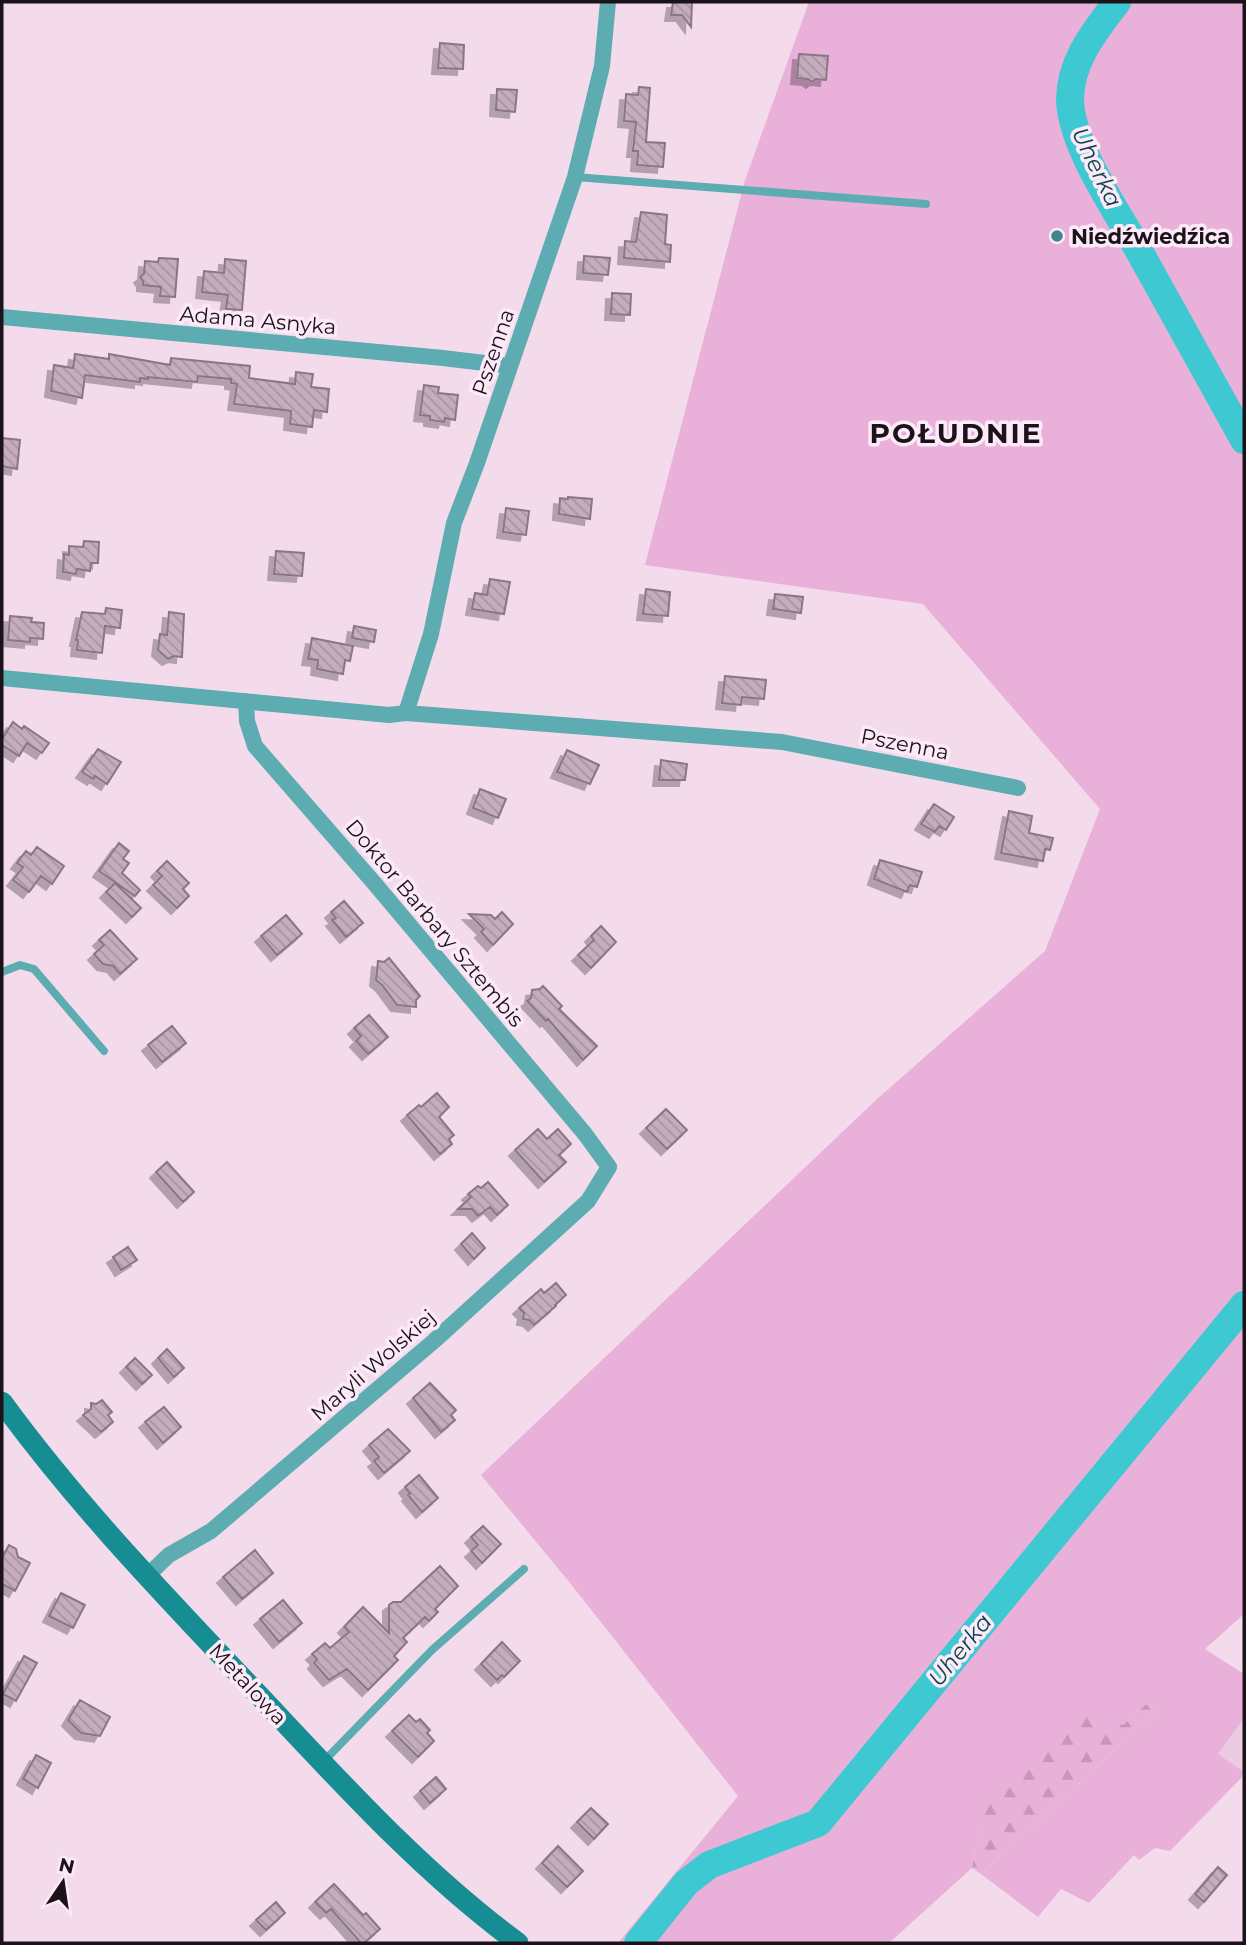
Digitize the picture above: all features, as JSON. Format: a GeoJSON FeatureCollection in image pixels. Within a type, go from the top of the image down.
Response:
{"type":"FeatureCollection","features":[{"type":"Feature","properties":{"kind":"street","name":"Pszenna"},"geometry":{"type":"LineString","coordinates":[[406,713],[431,634],[454,523],[575,177],[602,66],[608,2]]}},
{"type":"Feature","properties":{"kind":"street","name":"Adama Asnyka"},"geometry":{"type":"LineString","coordinates":[[2,317],[510,366]]}},
{"type":"Feature","properties":{"kind":"street","name":"Pszenna"},"geometry":{"type":"LineString","coordinates":[[2,678],[389,715],[406,713],[782,742],[1018,788]]}},
{"type":"Feature","properties":{"kind":"street","name":"Doktor Barbary Sztembis"},"geometry":{"type":"LineString","coordinates":[[246,701],[247,721],[255,746],[375,884],[585,1134],[609,1167]]}},
{"type":"Feature","properties":{"kind":"street","name":"Maryli Wolskiej"},"geometry":{"type":"LineString","coordinates":[[147,1576],[169,1555],[211,1531],[434,1340],[588,1200],[609,1167]]}},
{"type":"Feature","properties":{"kind":"street","name":"Metalowa"},"geometry":{"type":"LineString","coordinates":[[2,1402],[102,1528],[323,1763],[406,1847],[492,1924],[518,1943]]}},
{"type":"Feature","properties":{"kind":"lane"},"geometry":{"type":"LineString","coordinates":[[575,177],[926,204]]}},
{"type":"Feature","properties":{"kind":"lane"},"geometry":{"type":"LineString","coordinates":[[2,972],[20,965],[34,969],[104,1051]]}},
{"type":"Feature","properties":{"kind":"lane"},"geometry":{"type":"LineString","coordinates":[[323,1763],[432,1650],[524,1569]]}},
{"type":"Feature","properties":{"kind":"shaded area"},"geometry":{"type":"Polygon","coordinates":[[[1244,1718],[1244,1772],[1218,1754],[1244,1718]]]}},
{"type":"Feature","properties":{"kind":"green space"},"geometry":{"type":"Polygon","coordinates":[[[809,2],[1244,2],[1244,1614],[1205,1649],[1244,1674],[1244,1718],[1218,1754],[1244,1772],[1244,1775],[1170,1851],[1155,1848],[1139,1860],[1134,1855],[1089,1903],[1061,1889],[1038,1917],[981,1874],[1157,1711],[1146,1704],[1123,1725],[979,1827],[972,1868],[889,1943],[618,1943],[738,1796],[481,1475],[876,1100],[1045,951],[1100,809],[923,604],[645,565],[745,180],[809,2]]]}},
{"type":"Feature","properties":{"kind":"green space"},"geometry":{"type":"Polygon","coordinates":[[[1146,1704],[1157,1711],[981,1874],[972,1868],[979,1827],[1005,1769],[1088,1712],[1123,1725],[1146,1704]]]}},
{"type":"Feature","properties":{"kind":"building"},"geometry":{"type":"Polygon","coordinates":[[[673,2],[692,2],[691,27],[682,15],[671,15],[673,2]]]}},
{"type":"Feature","properties":{"kind":"building"},"geometry":{"type":"Polygon","coordinates":[[[440,43],[464,45],[463,69],[438,68],[440,43]]]}},
{"type":"Feature","properties":{"kind":"building"},"geometry":{"type":"Polygon","coordinates":[[[799,54],[828,56],[826,80],[816,79],[812,82],[797,78],[799,54]]]}},
{"type":"Feature","properties":{"kind":"building"},"geometry":{"type":"Polygon","coordinates":[[[639,87],[650,88],[646,142],[665,143],[663,167],[637,165],[638,151],[633,151],[636,122],[624,121],[626,94],[638,95],[639,87]]]}},
{"type":"Feature","properties":{"kind":"building"},"geometry":{"type":"Polygon","coordinates":[[[497,89],[517,90],[515,112],[496,110],[497,89]]]}},
{"type":"Feature","properties":{"kind":"building"},"geometry":{"type":"Polygon","coordinates":[[[641,212],[667,215],[665,244],[671,245],[670,262],[624,258],[625,241],[636,242],[641,212]]]}},
{"type":"Feature","properties":{"kind":"building"},"geometry":{"type":"Polygon","coordinates":[[[584,256],[610,258],[608,275],[583,273],[584,256]]]}},
{"type":"Feature","properties":{"kind":"building"},"geometry":{"type":"Polygon","coordinates":[[[159,258],[178,259],[175,297],[160,296],[161,287],[143,285],[140,277],[144,274],[145,261],[158,262],[159,258]]]}},
{"type":"Feature","properties":{"kind":"building"},"geometry":{"type":"Polygon","coordinates":[[[225,259],[246,261],[242,310],[226,309],[228,295],[202,292],[204,271],[224,273],[225,259]]]}},
{"type":"Feature","properties":{"kind":"building"},"geometry":{"type":"Polygon","coordinates":[[[612,293],[631,294],[630,315],[611,314],[612,293]]]}},
{"type":"Feature","properties":{"kind":"building"},"geometry":{"type":"Polygon","coordinates":[[[75,354],[109,359],[109,354],[170,365],[171,358],[250,366],[249,378],[295,384],[296,372],[313,374],[311,387],[329,389],[327,412],[314,410],[312,427],[290,424],[291,411],[234,404],[237,384],[231,383],[231,379],[198,376],[197,382],[148,377],[140,378],[140,382],[85,375],[82,398],[51,391],[54,365],[73,368],[75,354]]]}},
{"type":"Feature","properties":{"kind":"building"},"geometry":{"type":"Polygon","coordinates":[[[424,385],[439,387],[438,393],[458,395],[455,420],[430,420],[430,416],[420,415],[424,385]]]}},
{"type":"Feature","properties":{"kind":"building"},"geometry":{"type":"Polygon","coordinates":[[[2,438],[20,440],[17,469],[2,466],[2,438]]]}},
{"type":"Feature","properties":{"kind":"building"},"geometry":{"type":"Polygon","coordinates":[[[560,498],[592,499],[590,519],[559,514],[560,498]]]}},
{"type":"Feature","properties":{"kind":"building"},"geometry":{"type":"Polygon","coordinates":[[[506,508],[529,511],[526,535],[503,532],[506,508]]]}},
{"type":"Feature","properties":{"kind":"building"},"geometry":{"type":"Polygon","coordinates":[[[84,541],[99,542],[98,563],[91,563],[90,571],[77,569],[76,574],[63,572],[64,554],[69,555],[69,546],[83,547],[84,541]]]}},
{"type":"Feature","properties":{"kind":"building"},"geometry":{"type":"Polygon","coordinates":[[[276,551],[304,553],[302,576],[274,574],[276,551]]]}},
{"type":"Feature","properties":{"kind":"building"},"geometry":{"type":"Polygon","coordinates":[[[490,579],[510,582],[504,614],[472,609],[475,593],[487,595],[490,579]]]}},
{"type":"Feature","properties":{"kind":"building"},"geometry":{"type":"Polygon","coordinates":[[[646,589],[670,592],[668,616],[643,614],[646,589]]]}},
{"type":"Feature","properties":{"kind":"building"},"geometry":{"type":"Polygon","coordinates":[[[775,594],[803,597],[801,613],[773,609],[775,594]]]}},
{"type":"Feature","properties":{"kind":"building"},"geometry":{"type":"Polygon","coordinates":[[[106,608],[122,610],[120,628],[105,626],[102,653],[77,650],[76,640],[82,612],[105,614],[106,608]]]}},
{"type":"Feature","properties":{"kind":"building"},"geometry":{"type":"Polygon","coordinates":[[[169,612],[184,614],[182,657],[174,656],[168,659],[158,650],[160,634],[167,635],[169,612]]]}},
{"type":"Feature","properties":{"kind":"building"},"geometry":{"type":"Polygon","coordinates":[[[10,616],[32,618],[31,622],[44,623],[43,639],[30,638],[30,642],[8,640],[10,616]]]}},
{"type":"Feature","properties":{"kind":"building"},"geometry":{"type":"Polygon","coordinates":[[[354,626],[376,630],[374,642],[352,638],[354,626]]]}},
{"type":"Feature","properties":{"kind":"building"},"geometry":{"type":"Polygon","coordinates":[[[312,638],[353,646],[350,661],[345,660],[343,674],[317,669],[318,660],[308,659],[312,638]]]}},
{"type":"Feature","properties":{"kind":"building"},"geometry":{"type":"Polygon","coordinates":[[[725,676],[766,680],[764,699],[742,697],[741,705],[722,703],[725,676]]]}},
{"type":"Feature","properties":{"kind":"building"},"geometry":{"type":"Polygon","coordinates":[[[13,722],[49,743],[42,753],[27,743],[19,756],[2,745],[2,739],[13,722]]]}},
{"type":"Feature","properties":{"kind":"building"},"geometry":{"type":"Polygon","coordinates":[[[98,749],[121,762],[107,784],[82,772],[98,749]]]}},
{"type":"Feature","properties":{"kind":"building"},"geometry":{"type":"Polygon","coordinates":[[[567,750],[599,765],[590,784],[557,772],[567,750]]]}},
{"type":"Feature","properties":{"kind":"building"},"geometry":{"type":"Polygon","coordinates":[[[661,760],[687,764],[685,780],[659,780],[661,760]]]}},
{"type":"Feature","properties":{"kind":"building"},"geometry":{"type":"Polygon","coordinates":[[[480,789],[506,799],[498,818],[473,808],[480,789]]]}},
{"type":"Feature","properties":{"kind":"building"},"geometry":{"type":"Polygon","coordinates":[[[934,804],[954,817],[946,830],[939,826],[935,832],[921,824],[934,804]]]}},
{"type":"Feature","properties":{"kind":"building"},"geometry":{"type":"Polygon","coordinates":[[[1009,811],[1032,816],[1029,833],[1053,838],[1050,850],[1045,849],[1043,861],[1001,853],[1009,811]]]}},
{"type":"Feature","properties":{"kind":"building"},"geometry":{"type":"Polygon","coordinates":[[[119,843],[129,851],[123,859],[129,863],[122,873],[140,890],[135,896],[99,871],[119,843]]]}},
{"type":"Feature","properties":{"kind":"building"},"geometry":{"type":"Polygon","coordinates":[[[37,847],[64,866],[52,884],[41,876],[29,892],[13,880],[23,867],[17,863],[26,851],[31,855],[37,847]]]}},
{"type":"Feature","properties":{"kind":"building"},"geometry":{"type":"Polygon","coordinates":[[[880,860],[922,872],[917,887],[910,885],[907,892],[874,879],[880,860]]]}},
{"type":"Feature","properties":{"kind":"building"},"geometry":{"type":"Polygon","coordinates":[[[167,861],[189,883],[183,889],[189,896],[177,908],[153,885],[162,876],[157,871],[167,861]]]}},
{"type":"Feature","properties":{"kind":"building"},"geometry":{"type":"Polygon","coordinates":[[[115,883],[141,908],[132,917],[106,892],[115,883]]]}},
{"type":"Feature","properties":{"kind":"building"},"geometry":{"type":"Polygon","coordinates":[[[344,901],[363,923],[346,937],[332,920],[336,918],[331,912],[344,901]]]}},
{"type":"Feature","properties":{"kind":"building"},"geometry":{"type":"Polygon","coordinates":[[[502,912],[513,924],[493,945],[481,932],[484,929],[469,914],[491,915],[495,919],[502,912]]]}},
{"type":"Feature","properties":{"kind":"building"},"geometry":{"type":"Polygon","coordinates":[[[286,915],[302,934],[277,955],[261,936],[286,915]]]}},
{"type":"Feature","properties":{"kind":"building"},"geometry":{"type":"Polygon","coordinates":[[[601,926],[616,942],[591,968],[578,955],[594,940],[591,936],[601,926]]]}},
{"type":"Feature","properties":{"kind":"building"},"geometry":{"type":"Polygon","coordinates":[[[110,930],[137,959],[120,974],[113,966],[103,964],[94,954],[104,945],[99,940],[110,930]]]}},
{"type":"Feature","properties":{"kind":"building"},"geometry":{"type":"Polygon","coordinates":[[[389,958],[420,996],[416,1000],[416,1007],[397,1005],[376,980],[378,961],[384,962],[389,958]]]}},
{"type":"Feature","properties":{"kind":"building"},"geometry":{"type":"Polygon","coordinates":[[[543,986],[562,1006],[559,1009],[597,1046],[583,1060],[548,1019],[546,1021],[527,1001],[531,998],[532,990],[543,986]]]}},
{"type":"Feature","properties":{"kind":"building"},"geometry":{"type":"Polygon","coordinates":[[[369,1015],[388,1037],[368,1054],[356,1041],[361,1036],[354,1028],[369,1015]]]}},
{"type":"Feature","properties":{"kind":"building"},"geometry":{"type":"Polygon","coordinates":[[[172,1026],[186,1043],[162,1062],[148,1045],[172,1026]]]}},
{"type":"Feature","properties":{"kind":"building"},"geometry":{"type":"Polygon","coordinates":[[[437,1093],[449,1107],[439,1117],[454,1135],[449,1139],[452,1144],[440,1154],[407,1115],[437,1093]]]}},
{"type":"Feature","properties":{"kind":"building"},"geometry":{"type":"Polygon","coordinates":[[[666,1109],[687,1130],[667,1149],[646,1128],[666,1109]]]}},
{"type":"Feature","properties":{"kind":"building"},"geometry":{"type":"Polygon","coordinates":[[[538,1129],[547,1139],[558,1129],[571,1144],[559,1155],[566,1162],[544,1182],[515,1150],[538,1129]]]}},
{"type":"Feature","properties":{"kind":"building"},"geometry":{"type":"Polygon","coordinates":[[[167,1162],[194,1192],[183,1202],[156,1172],[167,1162]]]}},
{"type":"Feature","properties":{"kind":"building"},"geometry":{"type":"Polygon","coordinates":[[[488,1182],[508,1205],[497,1215],[490,1207],[478,1216],[472,1209],[458,1209],[471,1197],[468,1194],[488,1182]]]}},
{"type":"Feature","properties":{"kind":"building"},"geometry":{"type":"Polygon","coordinates":[[[472,1233],[485,1248],[474,1259],[461,1244],[472,1233]]]}},
{"type":"Feature","properties":{"kind":"building"},"geometry":{"type":"Polygon","coordinates":[[[128,1247],[137,1260],[121,1270],[113,1257],[128,1247]]]}},
{"type":"Feature","properties":{"kind":"building"},"geometry":{"type":"Polygon","coordinates":[[[556,1283],[566,1295],[556,1306],[534,1325],[523,1319],[524,1313],[519,1308],[541,1289],[544,1293],[556,1283]]]}},
{"type":"Feature","properties":{"kind":"building"},"geometry":{"type":"Polygon","coordinates":[[[167,1349],[184,1368],[174,1377],[158,1358],[167,1349]]]}},
{"type":"Feature","properties":{"kind":"building"},"geometry":{"type":"Polygon","coordinates":[[[135,1358],[152,1375],[142,1384],[126,1367],[135,1358]]]}},
{"type":"Feature","properties":{"kind":"building"},"geometry":{"type":"Polygon","coordinates":[[[430,1383],[456,1410],[451,1415],[455,1420],[441,1432],[413,1398],[430,1383]]]}},
{"type":"Feature","properties":{"kind":"building"},"geometry":{"type":"Polygon","coordinates":[[[102,1400],[112,1412],[108,1415],[113,1422],[101,1432],[83,1415],[91,1409],[91,1403],[96,1404],[102,1400]]]}},
{"type":"Feature","properties":{"kind":"building"},"geometry":{"type":"Polygon","coordinates":[[[164,1407],[181,1427],[163,1443],[145,1422],[164,1407]]]}},
{"type":"Feature","properties":{"kind":"building"},"geometry":{"type":"Polygon","coordinates":[[[388,1429],[410,1451],[384,1473],[374,1461],[379,1457],[369,1445],[388,1429]]]}},
{"type":"Feature","properties":{"kind":"building"},"geometry":{"type":"Polygon","coordinates":[[[419,1475],[438,1498],[422,1512],[405,1487],[419,1475]]]}},
{"type":"Feature","properties":{"kind":"building"},"geometry":{"type":"Polygon","coordinates":[[[483,1526],[501,1544],[482,1563],[471,1551],[478,1545],[471,1537],[483,1526]]]}},
{"type":"Feature","properties":{"kind":"building"},"geometry":{"type":"Polygon","coordinates":[[[9,1545],[16,1549],[18,1557],[30,1563],[15,1591],[2,1584],[2,1558],[9,1545]]]}},
{"type":"Feature","properties":{"kind":"building"},"geometry":{"type":"Polygon","coordinates":[[[255,1550],[273,1573],[242,1599],[223,1577],[255,1550]]]}},
{"type":"Feature","properties":{"kind":"building"},"geometry":{"type":"Polygon","coordinates":[[[440,1566],[458,1586],[435,1609],[438,1612],[429,1621],[425,1617],[403,1638],[407,1642],[394,1656],[398,1660],[368,1690],[347,1669],[329,1680],[314,1663],[317,1659],[312,1654],[325,1643],[330,1648],[349,1632],[344,1627],[363,1607],[389,1633],[389,1605],[401,1602],[440,1566]]]}},
{"type":"Feature","properties":{"kind":"building"},"geometry":{"type":"Polygon","coordinates":[[[61,1593],[85,1605],[73,1628],[49,1616],[61,1593]]]}},
{"type":"Feature","properties":{"kind":"building"},"geometry":{"type":"Polygon","coordinates":[[[283,1600],[302,1623],[279,1642],[260,1619],[283,1600]]]}},
{"type":"Feature","properties":{"kind":"building"},"geometry":{"type":"Polygon","coordinates":[[[502,1642],[520,1661],[504,1677],[502,1675],[497,1680],[481,1664],[502,1642]]]}},
{"type":"Feature","properties":{"kind":"building"},"geometry":{"type":"Polygon","coordinates":[[[24,1656],[37,1663],[16,1701],[3,1694],[24,1656]]]}},
{"type":"Feature","properties":{"kind":"building"},"geometry":{"type":"Polygon","coordinates":[[[80,1700],[110,1717],[100,1736],[81,1733],[68,1720],[80,1700]]]}},
{"type":"Feature","properties":{"kind":"building"},"geometry":{"type":"Polygon","coordinates":[[[409,1715],[416,1722],[420,1719],[430,1730],[427,1733],[434,1741],[418,1757],[392,1731],[409,1715]]]}},
{"type":"Feature","properties":{"kind":"building"},"geometry":{"type":"Polygon","coordinates":[[[36,1755],[51,1763],[38,1788],[23,1779],[36,1755]]]}},
{"type":"Feature","properties":{"kind":"building"},"geometry":{"type":"Polygon","coordinates":[[[436,1777],[446,1789],[430,1803],[420,1791],[436,1777]]]}},
{"type":"Feature","properties":{"kind":"building"},"geometry":{"type":"Polygon","coordinates":[[[591,1808],[608,1824],[594,1839],[577,1822],[591,1808]]]}},
{"type":"Feature","properties":{"kind":"building"},"geometry":{"type":"Polygon","coordinates":[[[558,1846],[583,1871],[567,1887],[542,1863],[558,1846]]]}},
{"type":"Feature","properties":{"kind":"building"},"geometry":{"type":"Polygon","coordinates":[[[1218,1867],[1227,1875],[1204,1902],[1195,1894],[1218,1867]]]}},
{"type":"Feature","properties":{"kind":"building"},"geometry":{"type":"Polygon","coordinates":[[[334,1884],[380,1929],[364,1943],[361,1943],[331,1909],[326,1913],[315,1902],[334,1884]]]}},
{"type":"Feature","properties":{"kind":"building"},"geometry":{"type":"Polygon","coordinates":[[[276,1902],[285,1913],[266,1930],[256,1920],[276,1902]]]}},
{"type":"Feature","properties":{"kind":"waterway","name":"Uherka"},"geometry":{"type":"LineString","coordinates":[[1117,2],[1092,35],[1074,72],[1070,100],[1072,118],[1096,177],[1244,440]]}},
{"type":"Feature","properties":{"kind":"waterway","name":"Uherka"},"geometry":{"type":"LineString","coordinates":[[638,1943],[686,1883],[709,1865],[818,1823],[1244,1305]]}},
{"type":"Feature","properties":{"kind":"place","name":"Niedźwiedźica"},"geometry":{"type":"Point","coordinates":[1057,236]}},
{"type":"Feature","properties":{"kind":"district","name":"POŁUDNIE"},"geometry":{"type":"Point","coordinates":[956,433]}}]}
